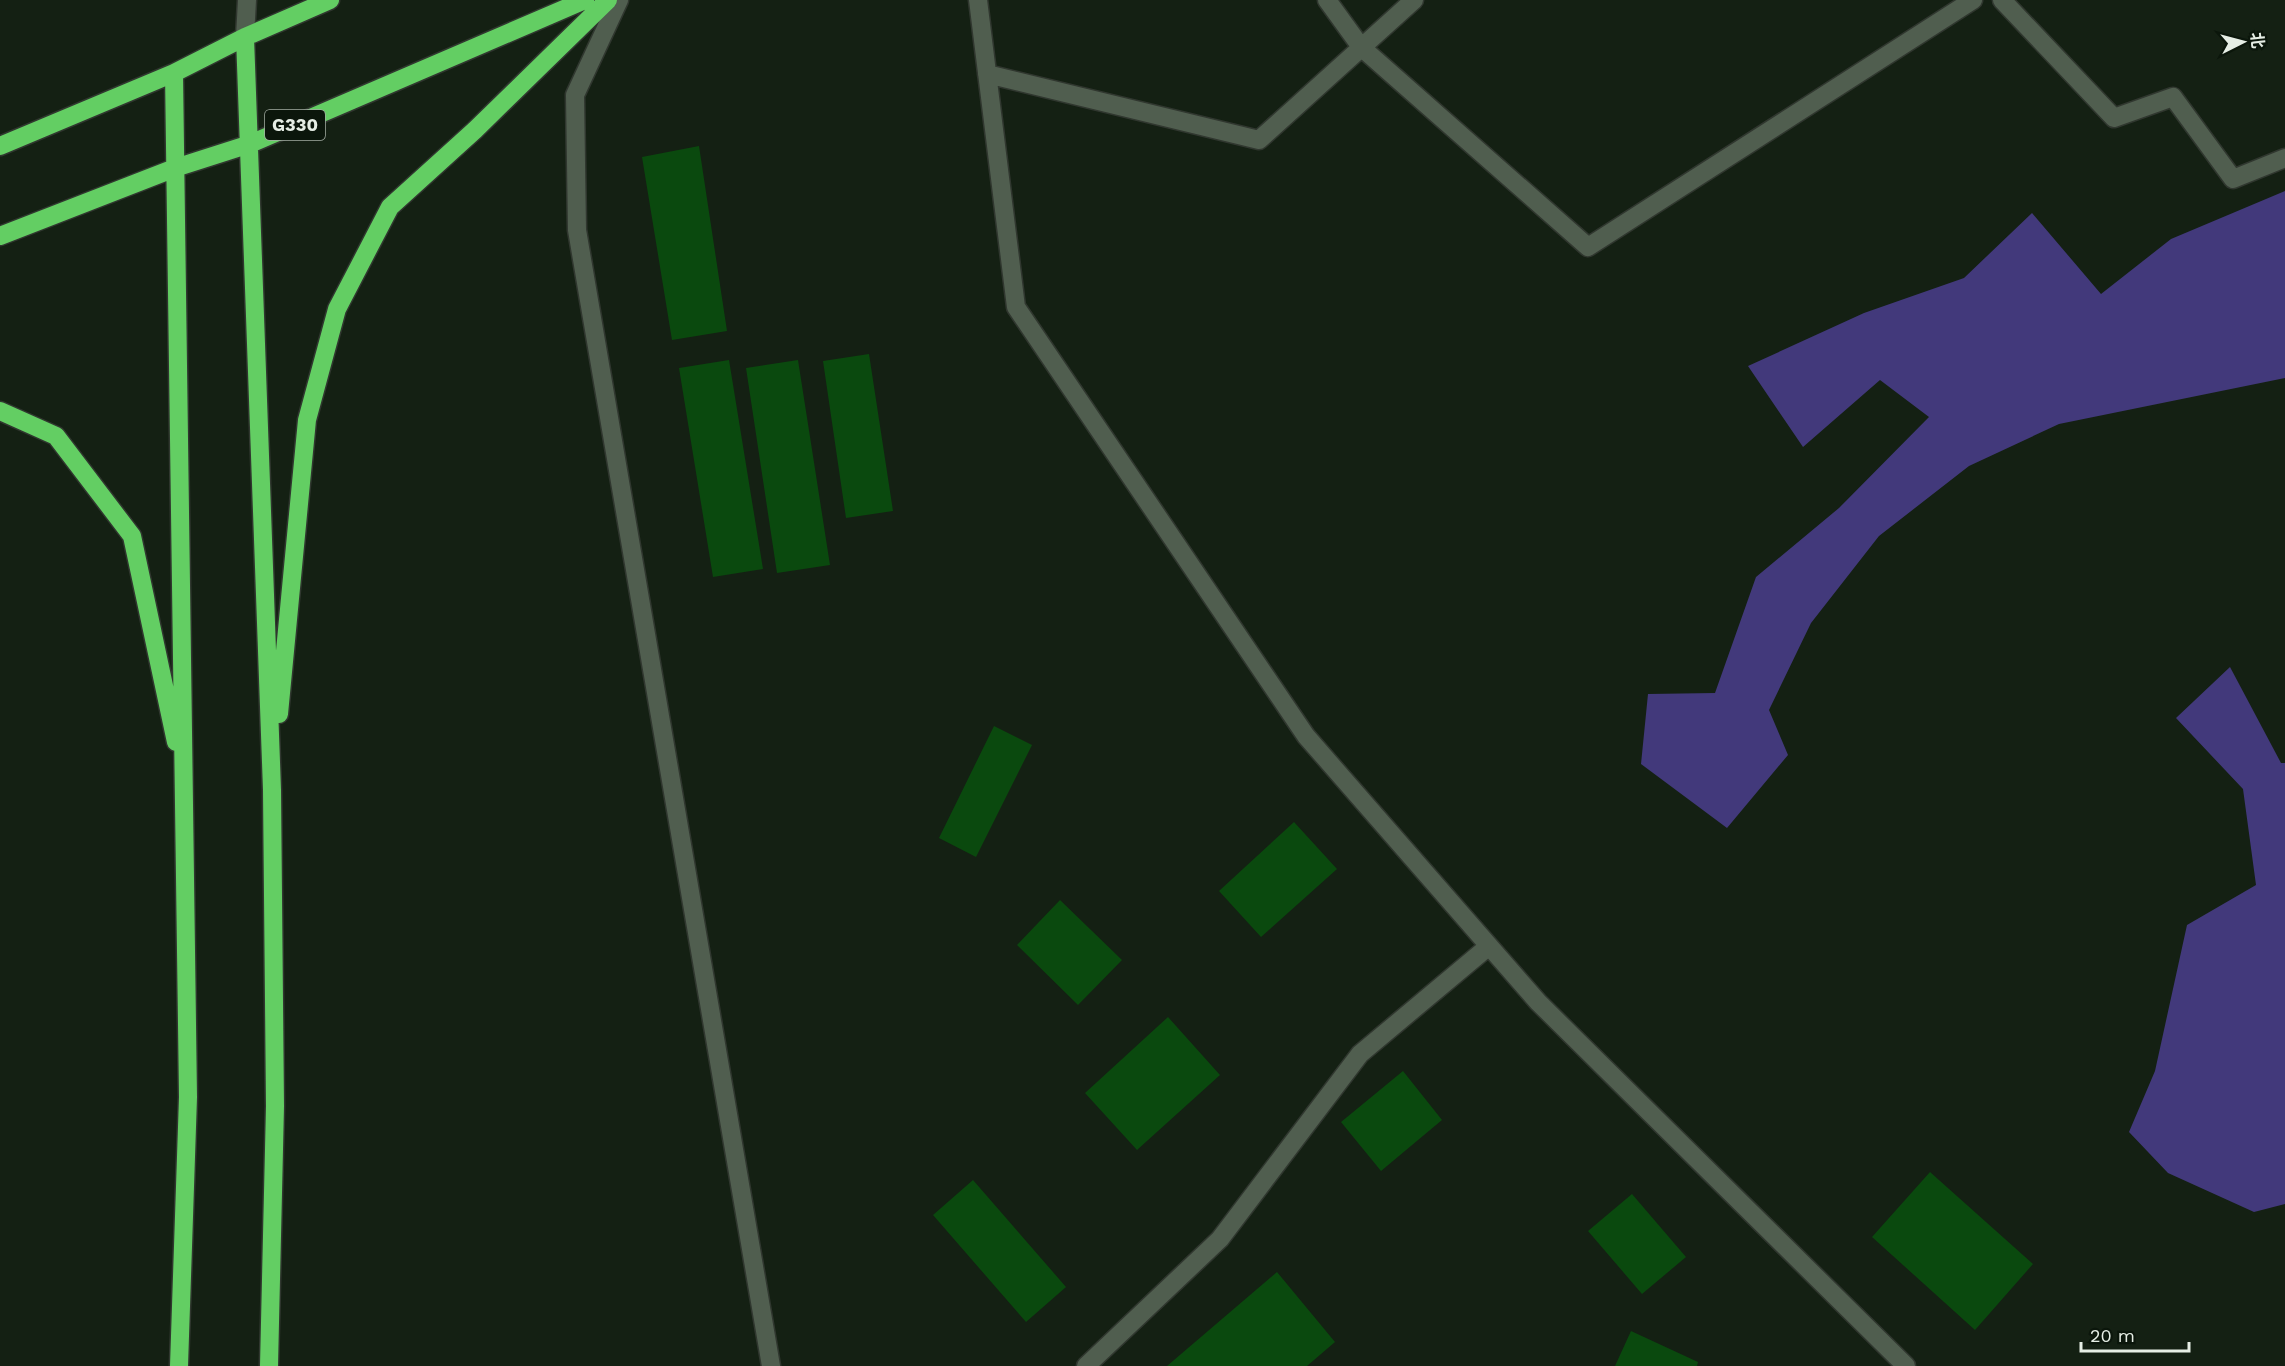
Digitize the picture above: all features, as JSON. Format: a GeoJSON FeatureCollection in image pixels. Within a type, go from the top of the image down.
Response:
{"type":"FeatureCollection","features":[{"type":"Feature","properties":{"kind":"highway"},"geometry":{"type":"LineString","coordinates":[[0,146],[174,73],[245,37],[330,0]]}},
{"type":"Feature","properties":{"kind":"highway","name":"G330"},"geometry":{"type":"LineString","coordinates":[[0,236],[176,168],[250,144],[585,0]]}},
{"type":"Feature","properties":{"kind":"highway"},"geometry":{"type":"LineString","coordinates":[[272,790],[307,420],[337,309],[390,207],[475,130],[608,0]]}},
{"type":"Feature","properties":{"kind":"highway"},"geometry":{"type":"LineString","coordinates":[[245,37],[272,790],[275,1106],[269,1366]]}},
{"type":"Feature","properties":{"kind":"highway"},"geometry":{"type":"LineString","coordinates":[[174,73],[188,1097],[178,1366]]}},
{"type":"Feature","properties":{"kind":"highway"},"geometry":{"type":"LineString","coordinates":[[0,411],[57,436],[132,536],[184,780]]}},
{"type":"Feature","properties":{"kind":"street"},"geometry":{"type":"LineString","coordinates":[[245,37],[247,0]]}},
{"type":"Feature","properties":{"kind":"street"},"geometry":{"type":"LineString","coordinates":[[618,0],[575,95],[577,230],[771,1366]]}},
{"type":"Feature","properties":{"kind":"street"},"geometry":{"type":"LineString","coordinates":[[978,0],[1016,307],[1306,736],[1538,1002],[1906,1366]]}},
{"type":"Feature","properties":{"kind":"street"},"geometry":{"type":"LineString","coordinates":[[1327,0],[1361,46],[1588,247],[1973,0]]}},
{"type":"Feature","properties":{"kind":"street"},"geometry":{"type":"LineString","coordinates":[[987,74],[1259,140],[1414,0]]}},
{"type":"Feature","properties":{"kind":"street"},"geometry":{"type":"LineString","coordinates":[[2002,0],[2114,118],[2173,97],[2233,179],[2285,158]]}},
{"type":"Feature","properties":{"kind":"street"},"geometry":{"type":"LineString","coordinates":[[1086,1366],[1220,1239],[1360,1054],[1489,946]]}},
{"type":"Feature","properties":{"kind":"shaded area"},"geometry":{"type":"Polygon","coordinates":[[[2285,191],[2285,378],[2059,424],[1969,466],[1879,536],[1811,623],[1769,710],[1788,755],[1727,828],[1641,764],[1648,694],[1715,693],[1756,577],[1839,508],[1929,417],[1880,380],[1803,447],[1748,366],[1864,313],[1964,278],[2032,213],[2101,294],[2171,239],[2285,191]]]}},
{"type":"Feature","properties":{"kind":"shaded area"},"geometry":{"type":"Polygon","coordinates":[[[2230,667],[2281,763],[2285,763],[2285,1204],[2254,1212],[2168,1173],[2129,1132],[2155,1071],[2187,925],[2256,885],[2243,789],[2176,718],[2230,667]]]}},
{"type":"Feature","properties":{"kind":"building"},"geometry":{"type":"Polygon","coordinates":[[[699,146],[727,331],[672,340],[642,157],[699,146]]]}},
{"type":"Feature","properties":{"kind":"building"},"geometry":{"type":"Polygon","coordinates":[[[869,354],[893,511],[846,518],[823,361],[869,354]]]}},
{"type":"Feature","properties":{"kind":"building"},"geometry":{"type":"Polygon","coordinates":[[[729,360],[763,569],[713,577],[679,368],[729,360]]]}},
{"type":"Feature","properties":{"kind":"building"},"geometry":{"type":"Polygon","coordinates":[[[798,360],[830,565],[777,573],[746,368],[798,360]]]}},
{"type":"Feature","properties":{"kind":"building"},"geometry":{"type":"Polygon","coordinates":[[[994,726],[1032,745],[976,857],[939,838],[994,726]]]}},
{"type":"Feature","properties":{"kind":"building"},"geometry":{"type":"Polygon","coordinates":[[[1294,822],[1337,869],[1261,937],[1219,891],[1294,822]]]}},
{"type":"Feature","properties":{"kind":"building"},"geometry":{"type":"Polygon","coordinates":[[[1060,900],[1122,960],[1078,1005],[1017,945],[1060,900]]]}},
{"type":"Feature","properties":{"kind":"building"},"geometry":{"type":"Polygon","coordinates":[[[1168,1017],[1220,1075],[1137,1150],[1085,1093],[1168,1017]]]}},
{"type":"Feature","properties":{"kind":"building"},"geometry":{"type":"Polygon","coordinates":[[[1403,1071],[1442,1120],[1381,1171],[1341,1122],[1403,1071]]]}},
{"type":"Feature","properties":{"kind":"building"},"geometry":{"type":"Polygon","coordinates":[[[1930,1172],[2033,1264],[1975,1330],[1872,1237],[1930,1172]]]}},
{"type":"Feature","properties":{"kind":"building"},"geometry":{"type":"Polygon","coordinates":[[[973,1180],[1066,1287],[1026,1322],[933,1215],[973,1180]]]}},
{"type":"Feature","properties":{"kind":"building"},"geometry":{"type":"Polygon","coordinates":[[[1632,1194],[1686,1257],[1642,1294],[1588,1231],[1632,1194]]]}},
{"type":"Feature","properties":{"kind":"building"},"geometry":{"type":"Polygon","coordinates":[[[1277,1272],[1335,1342],[1307,1366],[1167,1366],[1277,1272]]]}},
{"type":"Feature","properties":{"kind":"building"},"geometry":{"type":"Polygon","coordinates":[[[1631,1331],[1698,1362],[1697,1366],[1615,1366],[1631,1331]]]}}]}
